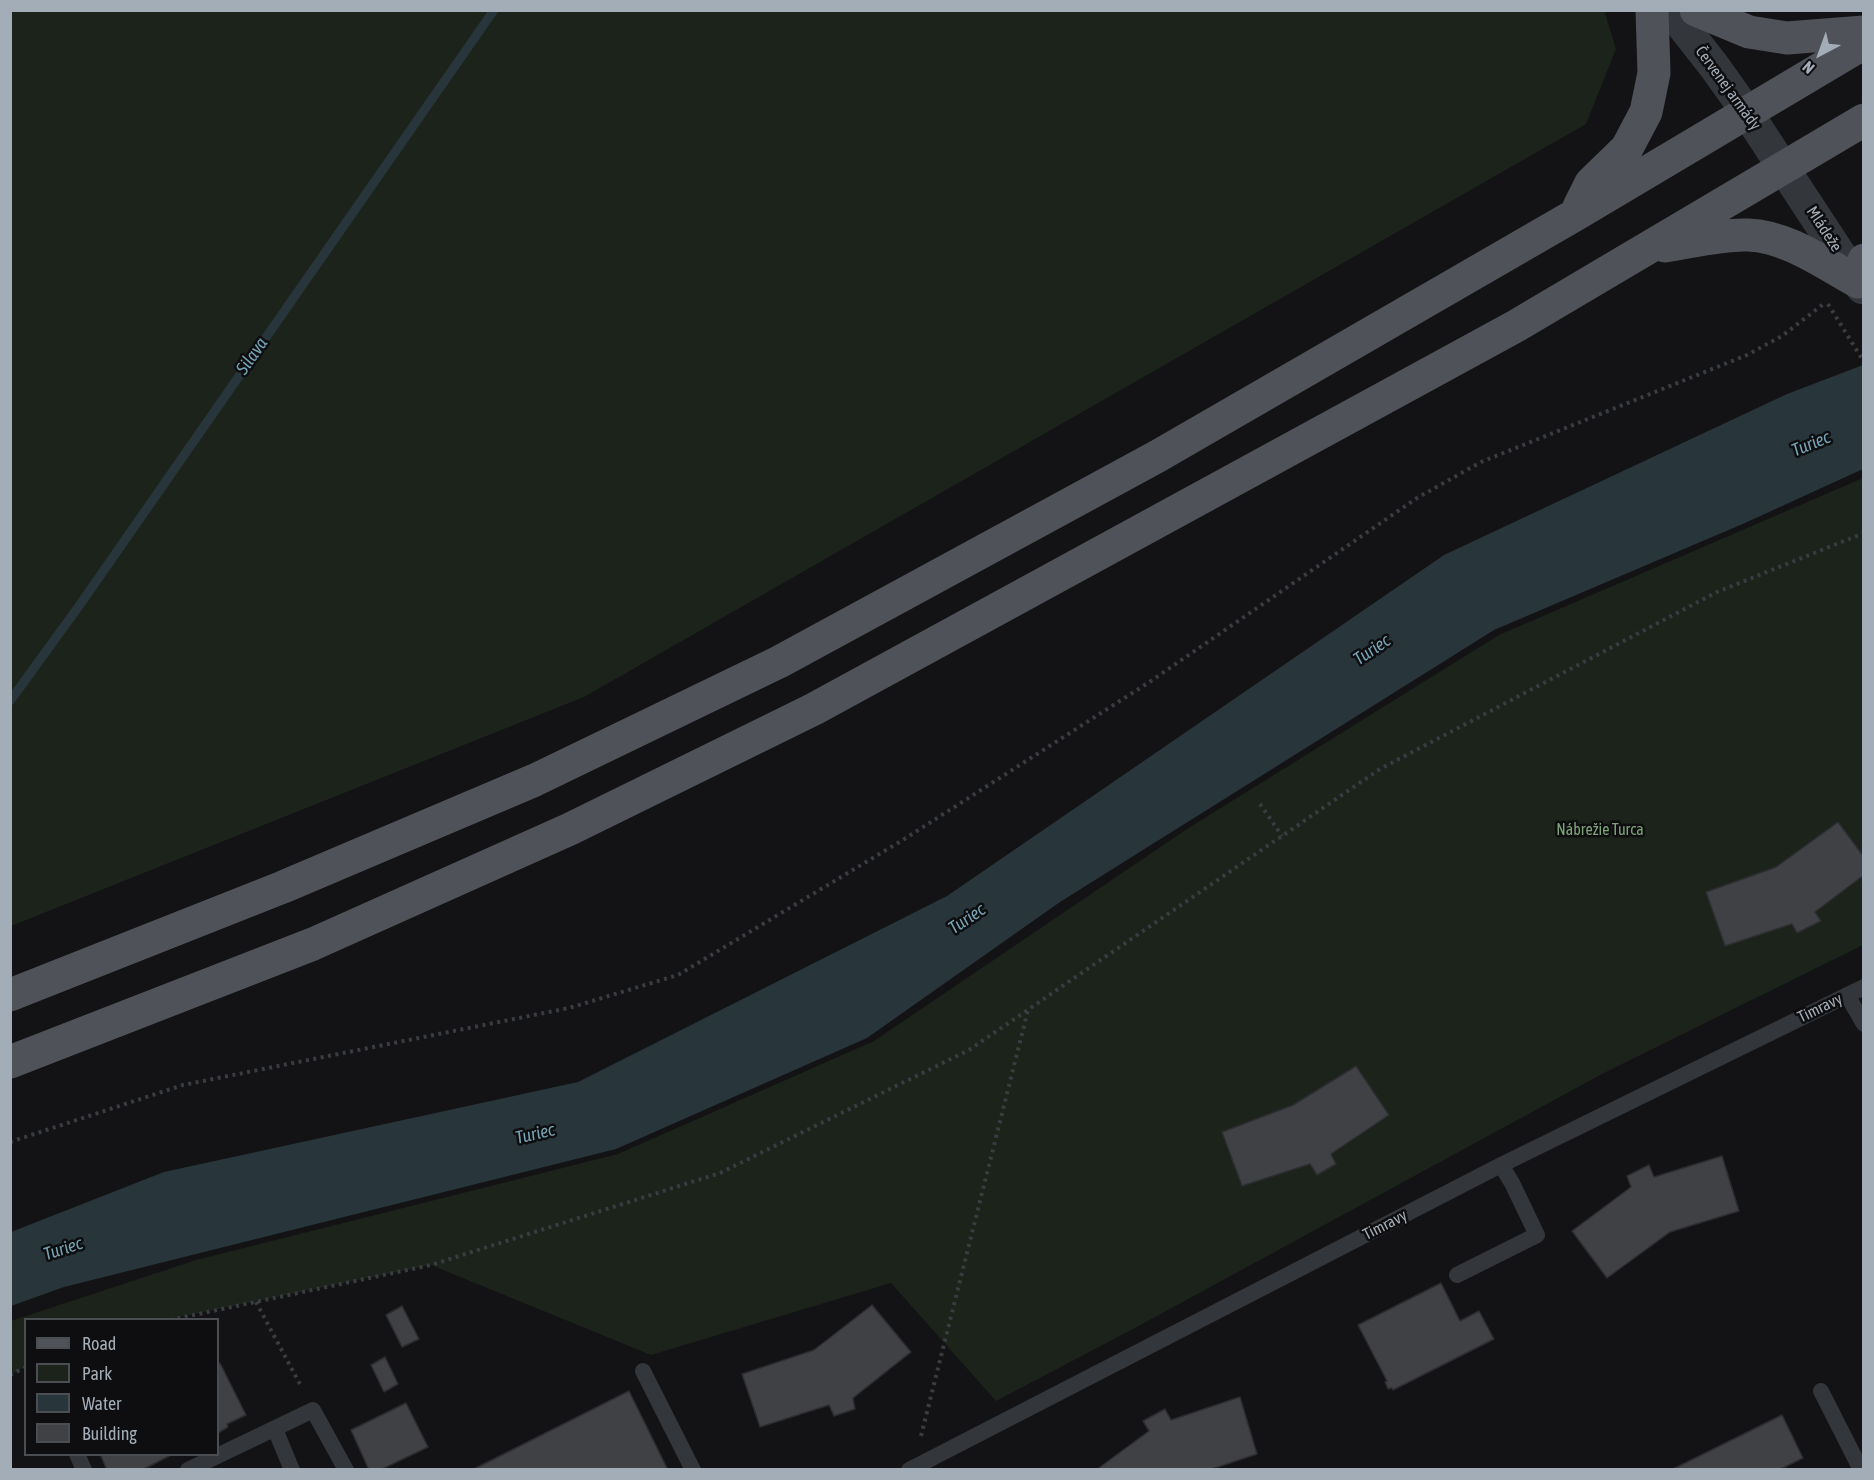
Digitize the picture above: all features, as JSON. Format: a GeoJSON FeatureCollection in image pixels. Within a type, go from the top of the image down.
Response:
{"type":"FeatureCollection","features":[{"type":"Feature","properties":{"kind":"main road"},"geometry":{"type":"LineString","coordinates":[[1575,215],[1591,183],[1627,148],[1646,112],[1654,73],[1652,10]]}},
{"type":"Feature","properties":{"kind":"main road"},"geometry":{"type":"LineString","coordinates":[[1696,10],[1749,32],[1787,38],[1863,32]]}},
{"type":"Feature","properties":{"kind":"main road"},"geometry":{"type":"LineString","coordinates":[[10,995],[283,887],[535,780],[779,662],[1158,456],[1575,215],[1863,43]]}},
{"type":"Feature","properties":{"kind":"main road"},"geometry":{"type":"LineString","coordinates":[[10,1062],[313,944],[570,829],[804,714],[1506,332],[1863,120]]}},
{"type":"Feature","properties":{"kind":"main road"},"geometry":{"type":"LineString","coordinates":[[1648,248],[1748,235],[1772,239],[1862,278]]}},
{"type":"Feature","properties":{"kind":"street","name":"Červenej armády"},"geometry":{"type":"LineString","coordinates":[[1670,10],[1714,66],[1784,168]]}},
{"type":"Feature","properties":{"kind":"street","name":"Mládeže"},"geometry":{"type":"LineString","coordinates":[[1784,168],[1862,278]]}},
{"type":"Feature","properties":{"kind":"lane","name":"Timravy"},"geometry":{"type":"LineString","coordinates":[[911,1468],[1501,1166],[1863,987]]}},
{"type":"Feature","properties":{"kind":"lane"},"geometry":{"type":"LineString","coordinates":[[1847,995],[1863,1024]]}},
{"type":"Feature","properties":{"kind":"lane"},"geometry":{"type":"LineString","coordinates":[[1457,1275],[1537,1235],[1501,1166]]}},
{"type":"Feature","properties":{"kind":"lane"},"geometry":{"type":"LineString","coordinates":[[643,1371],[693,1470]]}},
{"type":"Feature","properties":{"kind":"lane"},"geometry":{"type":"LineString","coordinates":[[1821,1391],[1861,1470]]}},
{"type":"Feature","properties":{"kind":"lane"},"geometry":{"type":"LineString","coordinates":[[219,1456],[313,1410],[346,1470]]}},
{"type":"Feature","properties":{"kind":"lane"},"geometry":{"type":"LineString","coordinates":[[275,1430],[292,1470]]}},
{"type":"Feature","properties":{"kind":"lane"},"geometry":{"type":"LineString","coordinates":[[77,1456],[84,1470]]}},
{"type":"Feature","properties":{"kind":"lane"},"geometry":{"type":"LineString","coordinates":[[188,1470],[218,1456]]}},
{"type":"Feature","properties":{"kind":"path"},"geometry":{"type":"LineString","coordinates":[[1817,296],[1826,302],[1863,362]]}},
{"type":"Feature","properties":{"kind":"path"},"geometry":{"type":"LineString","coordinates":[[10,1142],[183,1085],[569,1008],[678,975],[906,838],[1151,681],[1418,498],[1481,462],[1747,355],[1782,336],[1826,302]]}},
{"type":"Feature","properties":{"kind":"path"},"geometry":{"type":"LineString","coordinates":[[180,1318],[431,1265],[720,1173],[969,1050],[1380,769],[1717,592],[1863,533]]}},
{"type":"Feature","properties":{"kind":"path"},"geometry":{"type":"LineString","coordinates":[[1260,804],[1282,836]]}},
{"type":"Feature","properties":{"kind":"path"},"geometry":{"type":"LineString","coordinates":[[911,1468],[1028,1009]]}},
{"type":"Feature","properties":{"kind":"path"},"geometry":{"type":"LineString","coordinates":[[256,1302],[313,1410]]}},
{"type":"Feature","properties":{"kind":"path"},"geometry":{"type":"LineString","coordinates":[[10,1375],[24,1368]]}},
{"type":"Feature","properties":{"kind":"green space"},"geometry":{"type":"Polygon","coordinates":[[[11,10],[1604,10],[1616,49],[1586,124],[584,697],[11,926],[11,10]]]}},
{"type":"Feature","properties":{"kind":"green space","name":"Nábrežie Turca"},"geometry":{"type":"Polygon","coordinates":[[[1863,478],[1863,945],[1602,1074],[996,1401],[891,1283],[651,1355],[431,1265],[175,1318],[24,1318],[24,1368],[11,1375],[11,1321],[196,1260],[618,1154],[874,1041],[1187,829],[1499,635],[1863,478]]]}},
{"type":"Feature","properties":{"kind":"water","name":"Turiec"},"geometry":{"type":"Polygon","coordinates":[[[1863,365],[1863,469],[1745,523],[1494,630],[1060,902],[867,1038],[616,1149],[64,1287],[11,1306],[11,1232],[164,1172],[578,1082],[947,896],[1444,555],[1787,394],[1863,365]]]}},
{"type":"Feature","properties":{"kind":"building"},"geometry":{"type":"Polygon","coordinates":[[[1838,822],[1864,857],[1864,875],[1815,912],[1821,921],[1797,933],[1792,924],[1725,946],[1706,892],[1776,867],[1838,822]]]}},
{"type":"Feature","properties":{"kind":"building"},"geometry":{"type":"Polygon","coordinates":[[[1356,1066],[1389,1115],[1331,1154],[1336,1164],[1317,1175],[1310,1164],[1242,1186],[1222,1132],[1293,1105],[1356,1066]]]}},
{"type":"Feature","properties":{"kind":"building"},"geometry":{"type":"Polygon","coordinates":[[[1722,1156],[1739,1211],[1670,1232],[1607,1278],[1572,1231],[1631,1187],[1627,1176],[1649,1165],[1654,1177],[1722,1156]]]}},
{"type":"Feature","properties":{"kind":"building"},"geometry":{"type":"Polygon","coordinates":[[[1441,1283],[1460,1321],[1479,1311],[1494,1339],[1393,1390],[1388,1389],[1385,1382],[1387,1381],[1358,1325],[1441,1283]]]}},
{"type":"Feature","properties":{"kind":"building"},"geometry":{"type":"Polygon","coordinates":[[[872,1305],[911,1352],[853,1398],[855,1409],[834,1416],[829,1405],[760,1427],[742,1374],[814,1350],[872,1305]]]}},
{"type":"Feature","properties":{"kind":"building"},"geometry":{"type":"Polygon","coordinates":[[[402,1306],[419,1339],[402,1347],[386,1315],[402,1306]]]}},
{"type":"Feature","properties":{"kind":"building"},"geometry":{"type":"Polygon","coordinates":[[[385,1357],[398,1384],[384,1392],[371,1365],[385,1357]]]}},
{"type":"Feature","properties":{"kind":"building"},"geometry":{"type":"Polygon","coordinates":[[[219,1364],[246,1415],[227,1424],[228,1427],[219,1432],[219,1364]]]}},
{"type":"Feature","properties":{"kind":"building"},"geometry":{"type":"Polygon","coordinates":[[[629,1391],[668,1470],[472,1470],[629,1391]]]}},
{"type":"Feature","properties":{"kind":"building"},"geometry":{"type":"Polygon","coordinates":[[[1240,1397],[1257,1454],[1209,1470],[1096,1470],[1149,1431],[1143,1421],[1165,1409],[1171,1420],[1240,1397]]]}},
{"type":"Feature","properties":{"kind":"building"},"geometry":{"type":"Polygon","coordinates":[[[406,1403],[428,1447],[380,1470],[369,1470],[351,1430],[406,1403]]]}},
{"type":"Feature","properties":{"kind":"building"},"geometry":{"type":"Polygon","coordinates":[[[1782,1415],[1803,1458],[1779,1470],[1671,1470],[1782,1415]]]}},
{"type":"Feature","properties":{"kind":"building"},"geometry":{"type":"Polygon","coordinates":[[[101,1456],[169,1456],[142,1470],[107,1470],[101,1456]]]}},
{"type":"Feature","properties":{"kind":"waterway","name":"Silava"},"geometry":{"type":"LineString","coordinates":[[10,701],[79,606],[494,10]]}}]}
